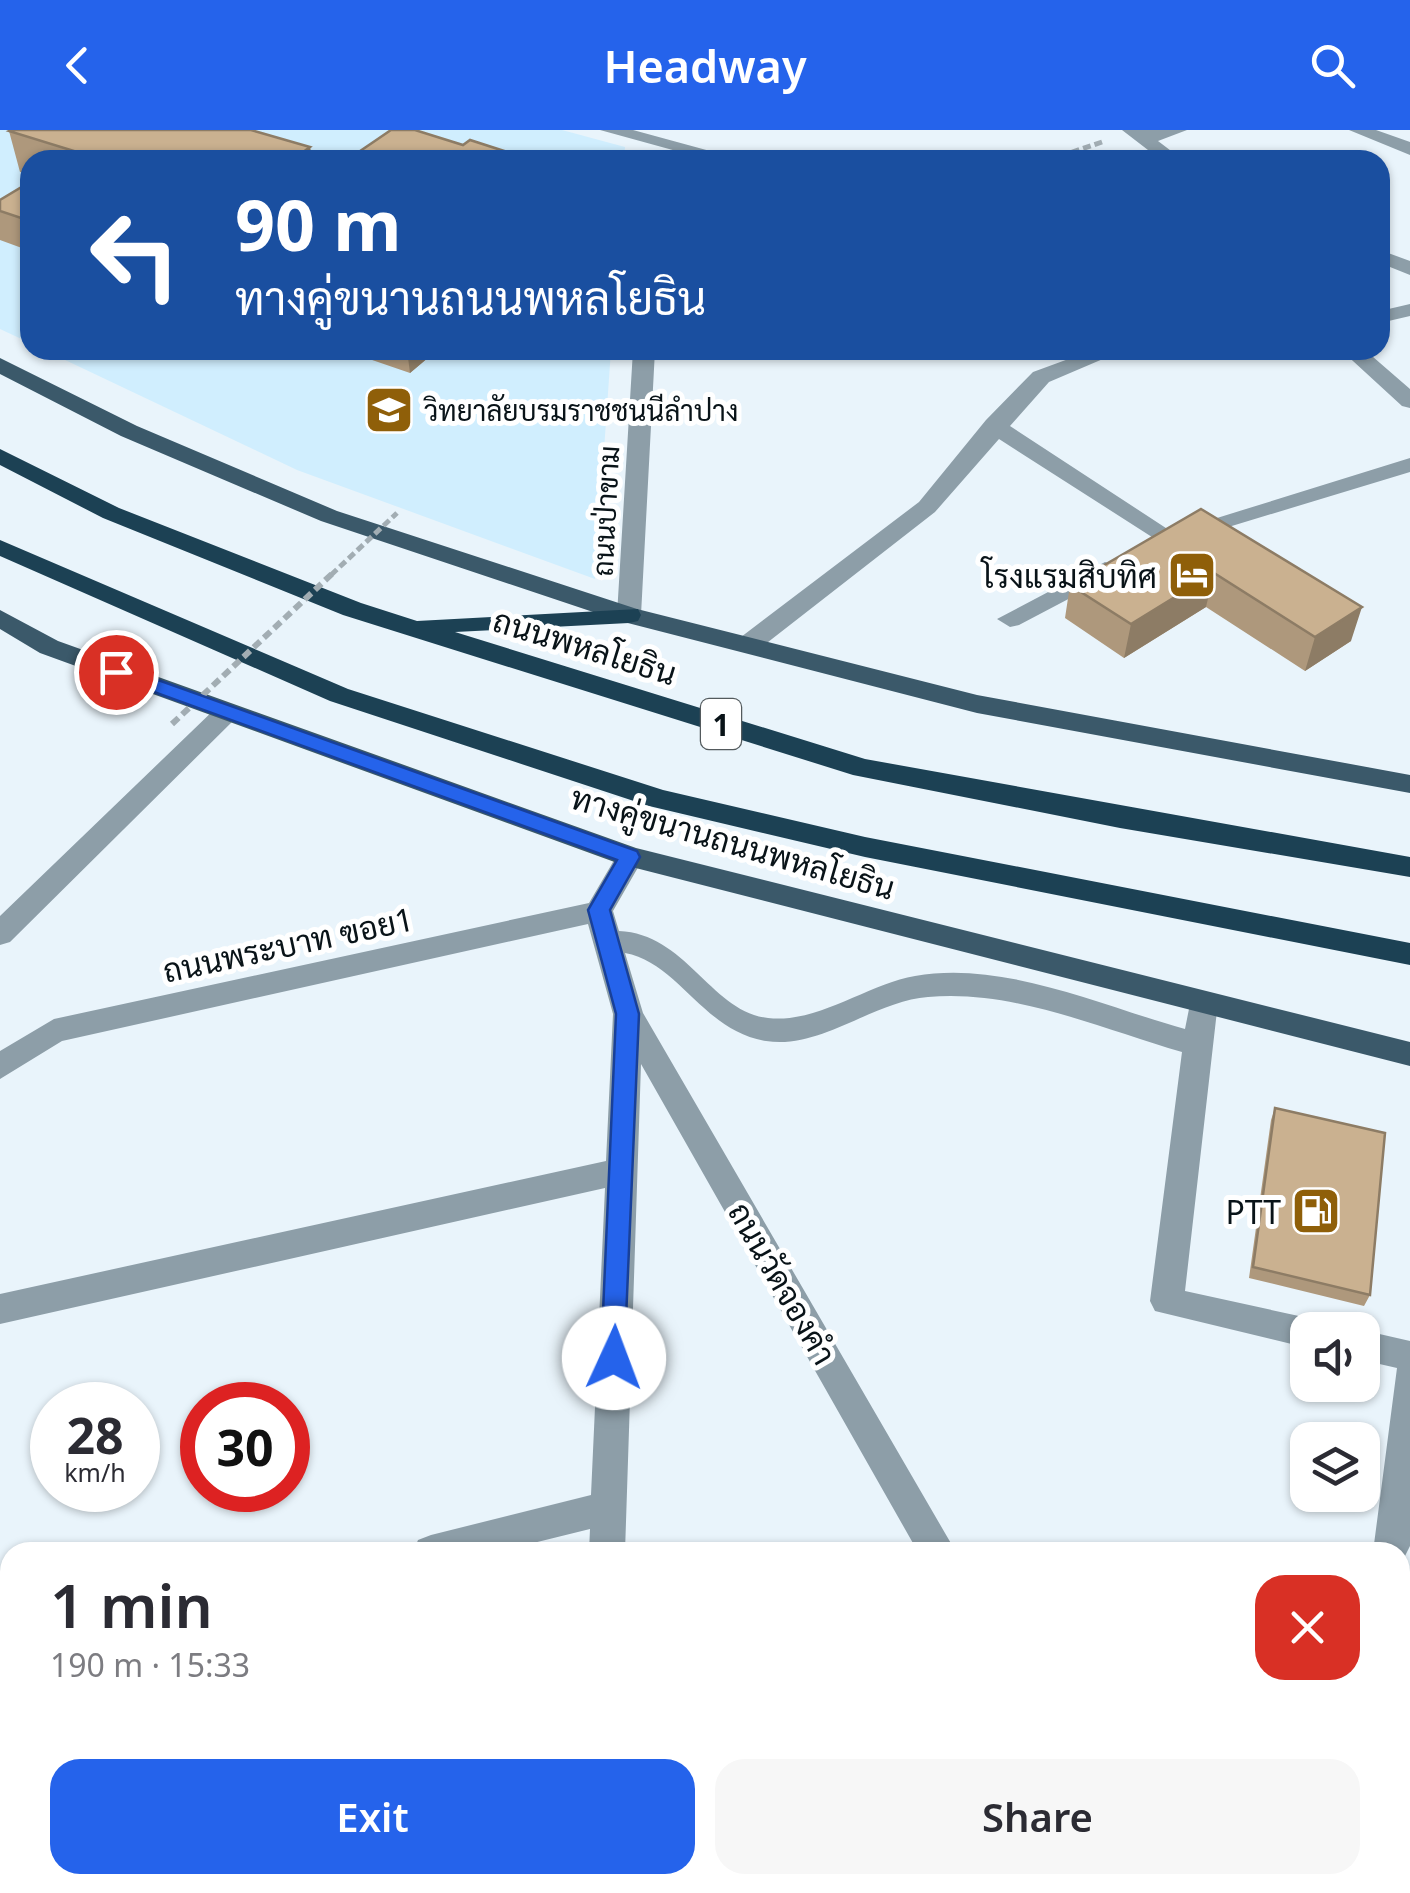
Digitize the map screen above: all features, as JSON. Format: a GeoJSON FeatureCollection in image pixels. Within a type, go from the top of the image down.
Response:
{"type":"FeatureCollection","features":[{"type":"Feature","properties":{"kind":"highway","name":"ถนนพหลโยธิน"},"geometry":{"type":"LineString","coordinates":[[0,456],[111,513],[403,627],[863,768],[1410,867]]}},
{"type":"Feature","properties":{"kind":"highway"},"geometry":{"type":"LineString","coordinates":[[0,547],[338,695],[658,799],[864,847],[1410,954]]}},
{"type":"Feature","properties":{"kind":"highway"},"geometry":{"type":"LineString","coordinates":[[403,627],[629,615]]}},
{"type":"Feature","properties":{"kind":"main road"},"geometry":{"type":"LineString","coordinates":[[0,365],[129,431],[329,516],[629,615],[977,704],[1410,784]]}},
{"type":"Feature","properties":{"kind":"main road","name":"ทางคู่ขนานถนนพหลโยธิน"},"geometry":{"type":"LineString","coordinates":[[0,618],[48,648],[630,857],[1410,1054]]}},
{"type":"Feature","properties":{"kind":"street"},"geometry":{"type":"LineString","coordinates":[[609,130],[685,150]]}},
{"type":"Feature","properties":{"kind":"street"},"geometry":{"type":"LineString","coordinates":[[1135,134],[1178,130]]}},
{"type":"Feature","properties":{"kind":"street"},"geometry":{"type":"LineString","coordinates":[[1358,130],[1410,149]]}},
{"type":"Feature","properties":{"kind":"street"},"geometry":{"type":"LineString","coordinates":[[1135,134],[1158,150]]}},
{"type":"Feature","properties":{"kind":"street","name":"ถนนป่าขาม"},"geometry":{"type":"LineString","coordinates":[[629,615],[643,360]]}},
{"type":"Feature","properties":{"kind":"street"},"geometry":{"type":"LineString","coordinates":[[750,643],[927,507],[994,425],[1040,377],[1086,360]]}},
{"type":"Feature","properties":{"kind":"street"},"geometry":{"type":"LineString","coordinates":[[1363,360],[1410,401]]}},
{"type":"Feature","properties":{"kind":"street"},"geometry":{"type":"LineString","coordinates":[[994,425],[1166,539]]}},
{"type":"Feature","properties":{"kind":"street"},"geometry":{"type":"LineString","coordinates":[[1010,619],[1166,539],[1410,465]]}},
{"type":"Feature","properties":{"kind":"street"},"geometry":{"type":"LineString","coordinates":[[0,934],[227,712]]}},
{"type":"Feature","properties":{"kind":"street"},"geometry":{"type":"LineString","coordinates":[[607,1542],[628,1014],[603,926],[630,857]]}},
{"type":"Feature","properties":{"kind":"street"},"geometry":{"type":"LineString","coordinates":[[603,926],[662,959],[736,1022],[773,1031],[928,985],[1010,995],[1198,1045]]}},
{"type":"Feature","properties":{"kind":"street","name":"ถนนพระบาท ฃอย1"},"geometry":{"type":"LineString","coordinates":[[0,1066],[54,1031],[603,926]]}},
{"type":"Feature","properties":{"kind":"street"},"geometry":{"type":"LineString","coordinates":[[1203,1002],[1167,1301],[1290,1328]]}},
{"type":"Feature","properties":{"kind":"street","name":"ถนนวัดจองคำ"},"geometry":{"type":"LineString","coordinates":[[628,1014],[932,1542]]}},
{"type":"Feature","properties":{"kind":"street"},"geometry":{"type":"LineString","coordinates":[[0,1309],[622,1171]]}},
{"type":"Feature","properties":{"kind":"street"},"geometry":{"type":"LineString","coordinates":[[1380,1349],[1410,1356]]}},
{"type":"Feature","properties":{"kind":"street"},"geometry":{"type":"LineString","coordinates":[[1393,1542],[1410,1378]]}},
{"type":"Feature","properties":{"kind":"street"},"geometry":{"type":"LineString","coordinates":[[470,1542],[609,1507]]}},
{"type":"Feature","properties":{"kind":"path"},"geometry":{"type":"LineString","coordinates":[[1082,150],[1135,134]]}},
{"type":"Feature","properties":{"kind":"path"},"geometry":{"type":"LineString","coordinates":[[172,724],[397,513]]}},
{"type":"Feature","properties":{"kind":"shaded area"},"geometry":{"type":"Polygon","coordinates":[[[0,130],[562,130],[625,147],[20,150],[20,338],[0,329],[0,130]]]}},
{"type":"Feature","properties":{"kind":"shaded area","name":"วิทยาลัยบรมราชชนนีลำปาง"},"geometry":{"type":"Polygon","coordinates":[[[65,360],[610,360],[595,579],[297,470],[65,360]]]}},
{"type":"Feature","properties":{"kind":"building"},"geometry":{"type":"Polygon","coordinates":[[[251,130],[310,147],[71,150],[9,131],[251,130]]]}},
{"type":"Feature","properties":{"kind":"building"},"geometry":{"type":"Polygon","coordinates":[[[391,130],[415,130],[463,145],[470,140],[501,150],[362,150],[391,130]]]}},
{"type":"Feature","properties":{"kind":"building"},"geometry":{"type":"Polygon","coordinates":[[[20,188],[20,218],[0,211],[0,200],[20,188]]]}},
{"type":"Feature","properties":{"kind":"building"},"geometry":{"type":"Polygon","coordinates":[[[1201,509],[1362,607],[1315,637],[1214,573],[1131,624],[1070,585],[1201,509]]]}},
{"type":"Feature","properties":{"kind":"building","name":"PTT"},"geometry":{"type":"Polygon","coordinates":[[[1275,1108],[1385,1133],[1370,1295],[1253,1267],[1275,1108]]]}},
{"type":"Feature","properties":{"kind":"place","name":"วิทยาลัยบรมราชชนนีลำปาง"},"geometry":{"type":"Point","coordinates":[389,410]}},
{"type":"Feature","properties":{"kind":"place","name":"โรงแรมสิบทิศ"},"geometry":{"type":"Point","coordinates":[1192,575]}},
{"type":"Feature","properties":{"kind":"place","name":"PTT"},"geometry":{"type":"Point","coordinates":[1316,1211]}},
{"type":"Feature","properties":{"kind":"route"},"geometry":{"type":"LineString","coordinates":[[116,672],[630,857],[599,910],[628,1014],[614,1358]]}}]}
